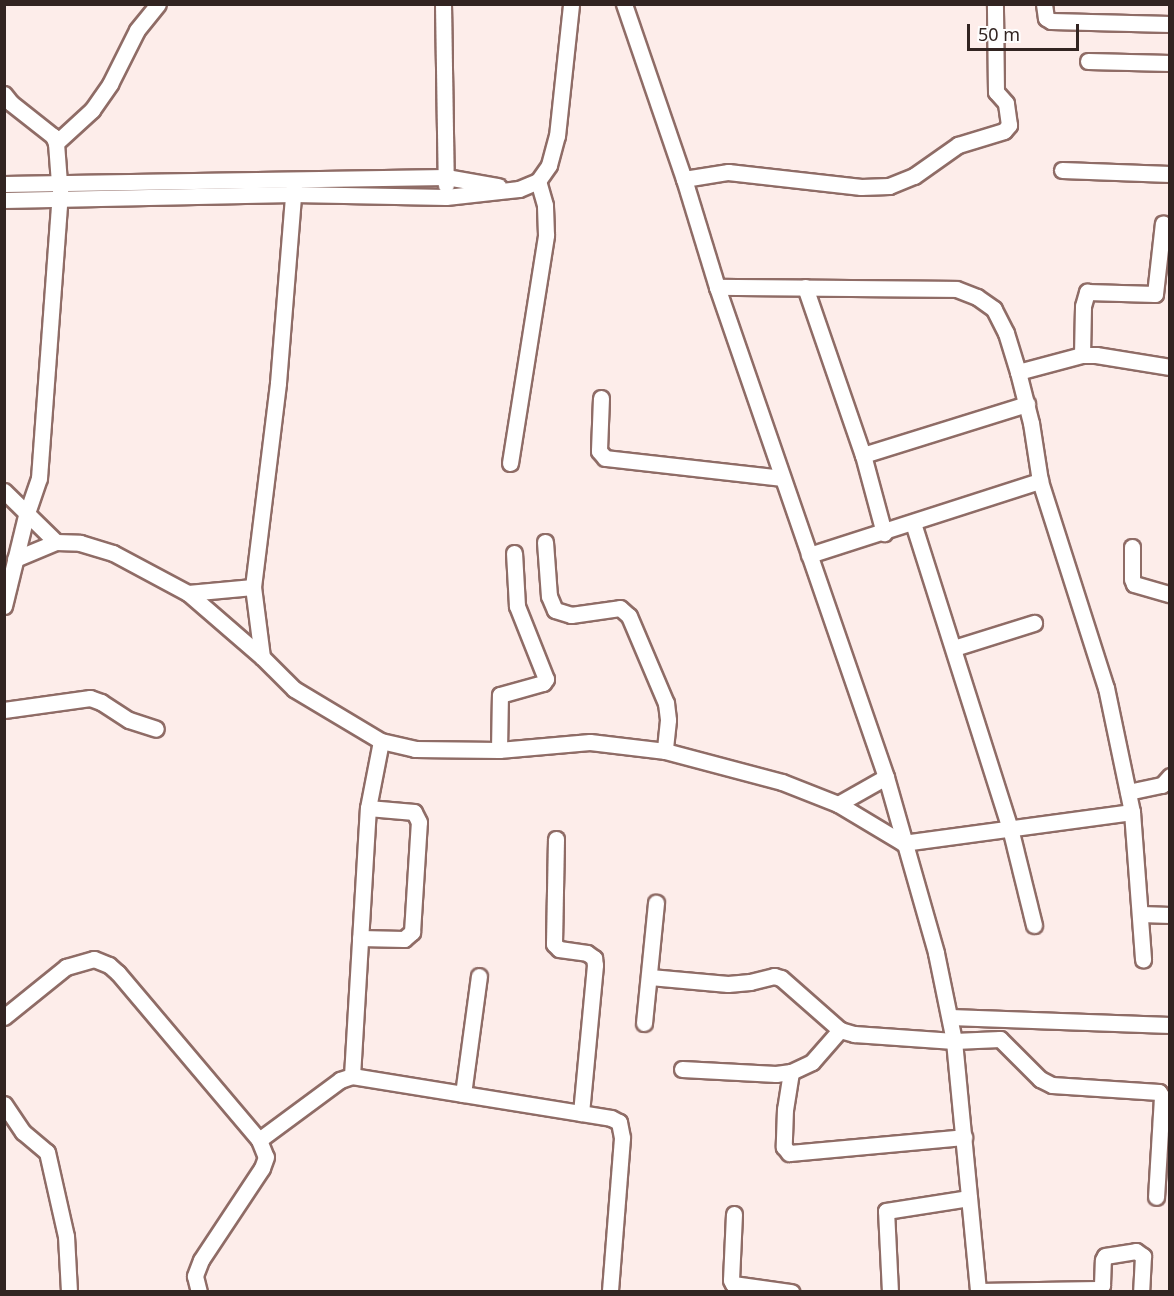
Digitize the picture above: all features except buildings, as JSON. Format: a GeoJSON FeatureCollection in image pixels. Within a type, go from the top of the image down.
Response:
{"type":"FeatureCollection","features":[{"type":"Feature","properties":{"kind":"street"},"geometry":{"type":"LineString","coordinates":[[56,143],[93,110],[110,84],[137,30],[158,4]]}},
{"type":"Feature","properties":{"kind":"street"},"geometry":{"type":"LineString","coordinates":[[443,4],[446,197]]}},
{"type":"Feature","properties":{"kind":"street"},"geometry":{"type":"LineString","coordinates":[[4,184],[294,187],[446,197],[519,189],[538,181],[549,165],[557,136],[571,4]]}},
{"type":"Feature","properties":{"kind":"street"},"geometry":{"type":"LineString","coordinates":[[624,4],[684,179],[717,287],[886,777],[936,953],[954,1041],[978,1291],[1098,1289],[1102,1285],[1105,1256],[1136,1251],[1143,1256],[1141,1292]]}},
{"type":"Feature","properties":{"kind":"street"},"geometry":{"type":"LineString","coordinates":[[684,179],[728,172],[861,187],[889,186],[914,176],[965,141],[1004,131],[1009,125],[1006,103],[996,92],[995,4]]}},
{"type":"Feature","properties":{"kind":"street"},"geometry":{"type":"LineString","coordinates":[[1044,4],[1046,18],[1051,21],[1170,24]]}},
{"type":"Feature","properties":{"kind":"street"},"geometry":{"type":"LineString","coordinates":[[1088,62],[1170,63]]}},
{"type":"Feature","properties":{"kind":"street"},"geometry":{"type":"LineString","coordinates":[[4,94],[11,103],[50,131],[56,143],[59,183],[39,478],[26,516],[4,606]]}},
{"type":"Feature","properties":{"kind":"street"},"geometry":{"type":"LineString","coordinates":[[1062,170],[1170,174]]}},
{"type":"Feature","properties":{"kind":"street"},"geometry":{"type":"LineString","coordinates":[[4,200],[294,187],[446,177],[519,189]]}},
{"type":"Feature","properties":{"kind":"street"},"geometry":{"type":"LineString","coordinates":[[510,463],[546,235],[545,205],[538,181]]}},
{"type":"Feature","properties":{"kind":"street"},"geometry":{"type":"LineString","coordinates":[[262,657],[253,587],[278,383],[294,187]]}},
{"type":"Feature","properties":{"kind":"street"},"geometry":{"type":"LineString","coordinates":[[1082,355],[1083,306],[1087,292],[1155,294],[1163,223]]}},
{"type":"Feature","properties":{"kind":"street"},"geometry":{"type":"LineString","coordinates":[[717,287],[956,289],[994,309],[1006,333],[1018,372],[1027,404],[1040,481],[1106,688],[1132,812],[1143,960]]}},
{"type":"Feature","properties":{"kind":"street"},"geometry":{"type":"LineString","coordinates":[[805,287],[863,455],[884,533]]}},
{"type":"Feature","properties":{"kind":"street"},"geometry":{"type":"LineString","coordinates":[[1018,372],[1082,355],[1096,355],[1170,367]]}},
{"type":"Feature","properties":{"kind":"street"},"geometry":{"type":"LineString","coordinates":[[601,398],[598,451],[605,458],[782,478]]}},
{"type":"Feature","properties":{"kind":"street"},"geometry":{"type":"LineString","coordinates":[[863,455],[1027,404]]}},
{"type":"Feature","properties":{"kind":"street"},"geometry":{"type":"LineString","coordinates":[[809,555],[884,533],[1040,481]]}},
{"type":"Feature","properties":{"kind":"street"},"geometry":{"type":"LineString","coordinates":[[4,491],[26,516],[56,542]]}},
{"type":"Feature","properties":{"kind":"street"},"geometry":{"type":"LineString","coordinates":[[913,523],[1010,828],[1034,925]]}},
{"type":"Feature","properties":{"kind":"street"},"geometry":{"type":"LineString","coordinates":[[15,559],[56,542],[80,543],[113,553],[188,593],[262,657],[294,689],[381,741],[415,749],[500,750],[590,742],[665,751],[782,782],[838,804],[903,843],[1010,828],[1054,825],[1132,812]]}},
{"type":"Feature","properties":{"kind":"street"},"geometry":{"type":"LineString","coordinates":[[546,542],[549,596],[555,610],[571,615],[620,608],[629,616],[668,712],[665,751]]}},
{"type":"Feature","properties":{"kind":"street"},"geometry":{"type":"LineString","coordinates":[[1132,547],[1134,584],[1170,594]]}},
{"type":"Feature","properties":{"kind":"street"},"geometry":{"type":"LineString","coordinates":[[500,750],[500,695],[543,683],[546,679],[517,606],[514,553]]}},
{"type":"Feature","properties":{"kind":"street"},"geometry":{"type":"LineString","coordinates":[[188,593],[253,587]]}},
{"type":"Feature","properties":{"kind":"street"},"geometry":{"type":"LineString","coordinates":[[954,648],[1034,623]]}},
{"type":"Feature","properties":{"kind":"street"},"geometry":{"type":"LineString","coordinates":[[4,710],[90,698],[129,720],[156,729]]}},
{"type":"Feature","properties":{"kind":"street"},"geometry":{"type":"LineString","coordinates":[[352,1076],[368,808],[381,741]]}},
{"type":"Feature","properties":{"kind":"street"},"geometry":{"type":"LineString","coordinates":[[838,804],[886,777]]}},
{"type":"Feature","properties":{"kind":"street"},"geometry":{"type":"LineString","coordinates":[[1128,792],[1167,783]]}},
{"type":"Feature","properties":{"kind":"street"},"geometry":{"type":"LineString","coordinates":[[360,938],[404,939],[412,932],[420,822],[414,812],[368,808]]}},
{"type":"Feature","properties":{"kind":"street"},"geometry":{"type":"LineString","coordinates":[[556,839],[554,944],[559,949],[587,953],[594,958],[595,965],[581,1113]]}},
{"type":"Feature","properties":{"kind":"street"},"geometry":{"type":"LineString","coordinates":[[644,1023],[656,903]]}},
{"type":"Feature","properties":{"kind":"street"},"geometry":{"type":"LineString","coordinates":[[1141,914],[1170,915]]}},
{"type":"Feature","properties":{"kind":"street"},"geometry":{"type":"LineString","coordinates":[[4,1017],[66,967],[94,959],[108,965],[118,972],[259,1140],[266,1157],[262,1168],[201,1260],[195,1276],[199,1292]]}},
{"type":"Feature","properties":{"kind":"street"},"geometry":{"type":"LineString","coordinates":[[463,1094],[479,976]]}},
{"type":"Feature","properties":{"kind":"street"},"geometry":{"type":"LineString","coordinates":[[650,977],[728,984],[774,976],[781,978],[840,1030],[854,1034],[954,1041],[999,1039],[1040,1079],[1060,1088],[1159,1092],[1162,1097],[1156,1197]]}},
{"type":"Feature","properties":{"kind":"street"},"geometry":{"type":"LineString","coordinates":[[950,1017],[1170,1026]]}},
{"type":"Feature","properties":{"kind":"street"},"geometry":{"type":"LineString","coordinates":[[682,1069],[776,1074],[791,1072],[812,1062],[840,1030]]}},
{"type":"Feature","properties":{"kind":"street"},"geometry":{"type":"LineString","coordinates":[[791,1072],[785,1109],[784,1146],[789,1153],[964,1137]]}},
{"type":"Feature","properties":{"kind":"street"},"geometry":{"type":"LineString","coordinates":[[259,1140],[340,1080],[352,1076],[611,1118],[619,1122],[622,1130],[610,1292]]}},
{"type":"Feature","properties":{"kind":"street"},"geometry":{"type":"LineString","coordinates":[[4,1104],[23,1132],[47,1152],[66,1236],[70,1263],[69,1292]]}},
{"type":"Feature","properties":{"kind":"street"},"geometry":{"type":"LineString","coordinates":[[890,1292],[886,1211],[969,1198]]}},
{"type":"Feature","properties":{"kind":"street"},"geometry":{"type":"LineString","coordinates":[[734,1214],[731,1280],[733,1284],[791,1292]]}}]}
